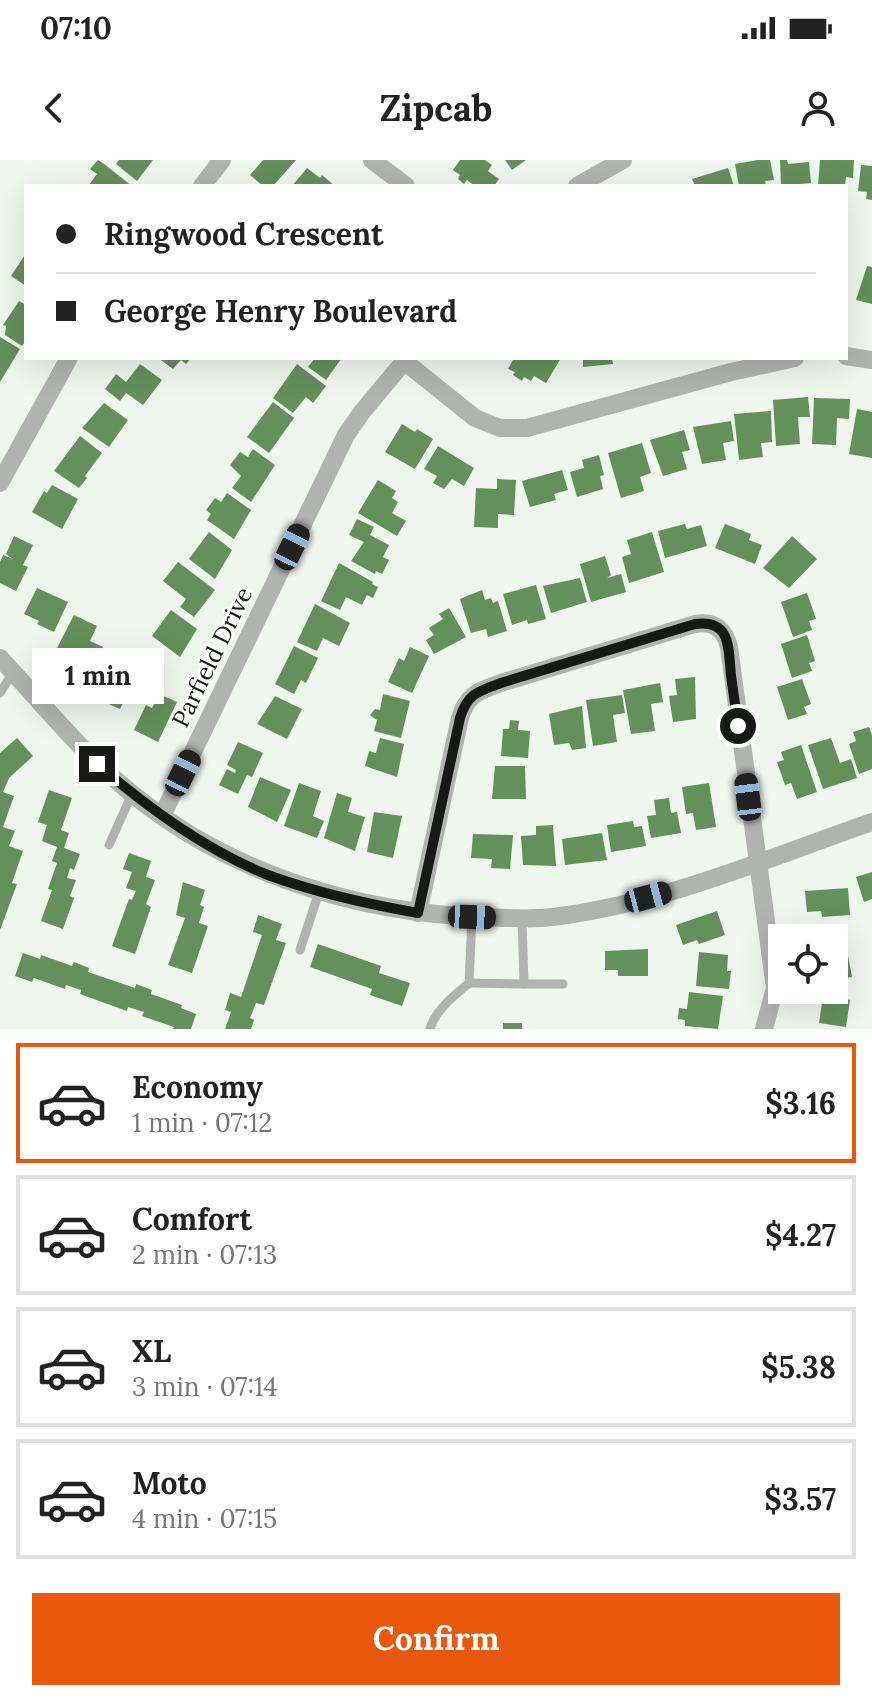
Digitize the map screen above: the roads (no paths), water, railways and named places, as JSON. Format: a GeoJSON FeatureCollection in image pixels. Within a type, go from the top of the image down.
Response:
{"type":"FeatureCollection","features":[{"type":"Feature","properties":{"kind":"street"},"geometry":{"type":"LineString","coordinates":[[204,184],[222,160]]}},
{"type":"Feature","properties":{"kind":"street"},"geometry":{"type":"LineString","coordinates":[[372,160],[403,184]]}},
{"type":"Feature","properties":{"kind":"street"},"geometry":{"type":"LineString","coordinates":[[581,184],[623,160]]}},
{"type":"Feature","properties":{"kind":"street"},"geometry":{"type":"LineString","coordinates":[[848,356],[872,360]]}},
{"type":"Feature","properties":{"kind":"street"},"geometry":{"type":"LineString","coordinates":[[0,483],[68,360]]}},
{"type":"Feature","properties":{"kind":"street"},"geometry":{"type":"LineString","coordinates":[[405,360],[475,418],[500,428],[527,428],[786,360]]}},
{"type":"Feature","properties":{"kind":"street","name":"Parfield Drive"},"geometry":{"type":"LineString","coordinates":[[162,816],[346,435],[405,360]]}},
{"type":"Feature","properties":{"kind":"street"},"geometry":{"type":"LineString","coordinates":[[418,913],[460,718],[464,704],[473,694],[707,622],[715,625],[729,647],[775,988],[764,1029]]}},
{"type":"Feature","properties":{"kind":"street"},"geometry":{"type":"LineString","coordinates":[[0,658],[97,764],[162,816],[212,847],[266,874],[319,892],[418,913],[522,919],[559,916],[619,904],[676,889],[872,822]]}},
{"type":"Feature","properties":{"kind":"lane"},"geometry":{"type":"LineString","coordinates":[[0,693],[13,672]]}},
{"type":"Feature","properties":{"kind":"lane"},"geometry":{"type":"LineString","coordinates":[[109,845],[132,794]]}},
{"type":"Feature","properties":{"kind":"lane"},"geometry":{"type":"LineString","coordinates":[[300,950],[319,892]]}},
{"type":"Feature","properties":{"kind":"lane"},"geometry":{"type":"LineString","coordinates":[[469,983],[472,917]]}},
{"type":"Feature","properties":{"kind":"lane"},"geometry":{"type":"LineString","coordinates":[[522,919],[524,984]]}},
{"type":"Feature","properties":{"kind":"lane"},"geometry":{"type":"LineString","coordinates":[[430,1029],[451,999],[469,983],[563,984]]}}]}
